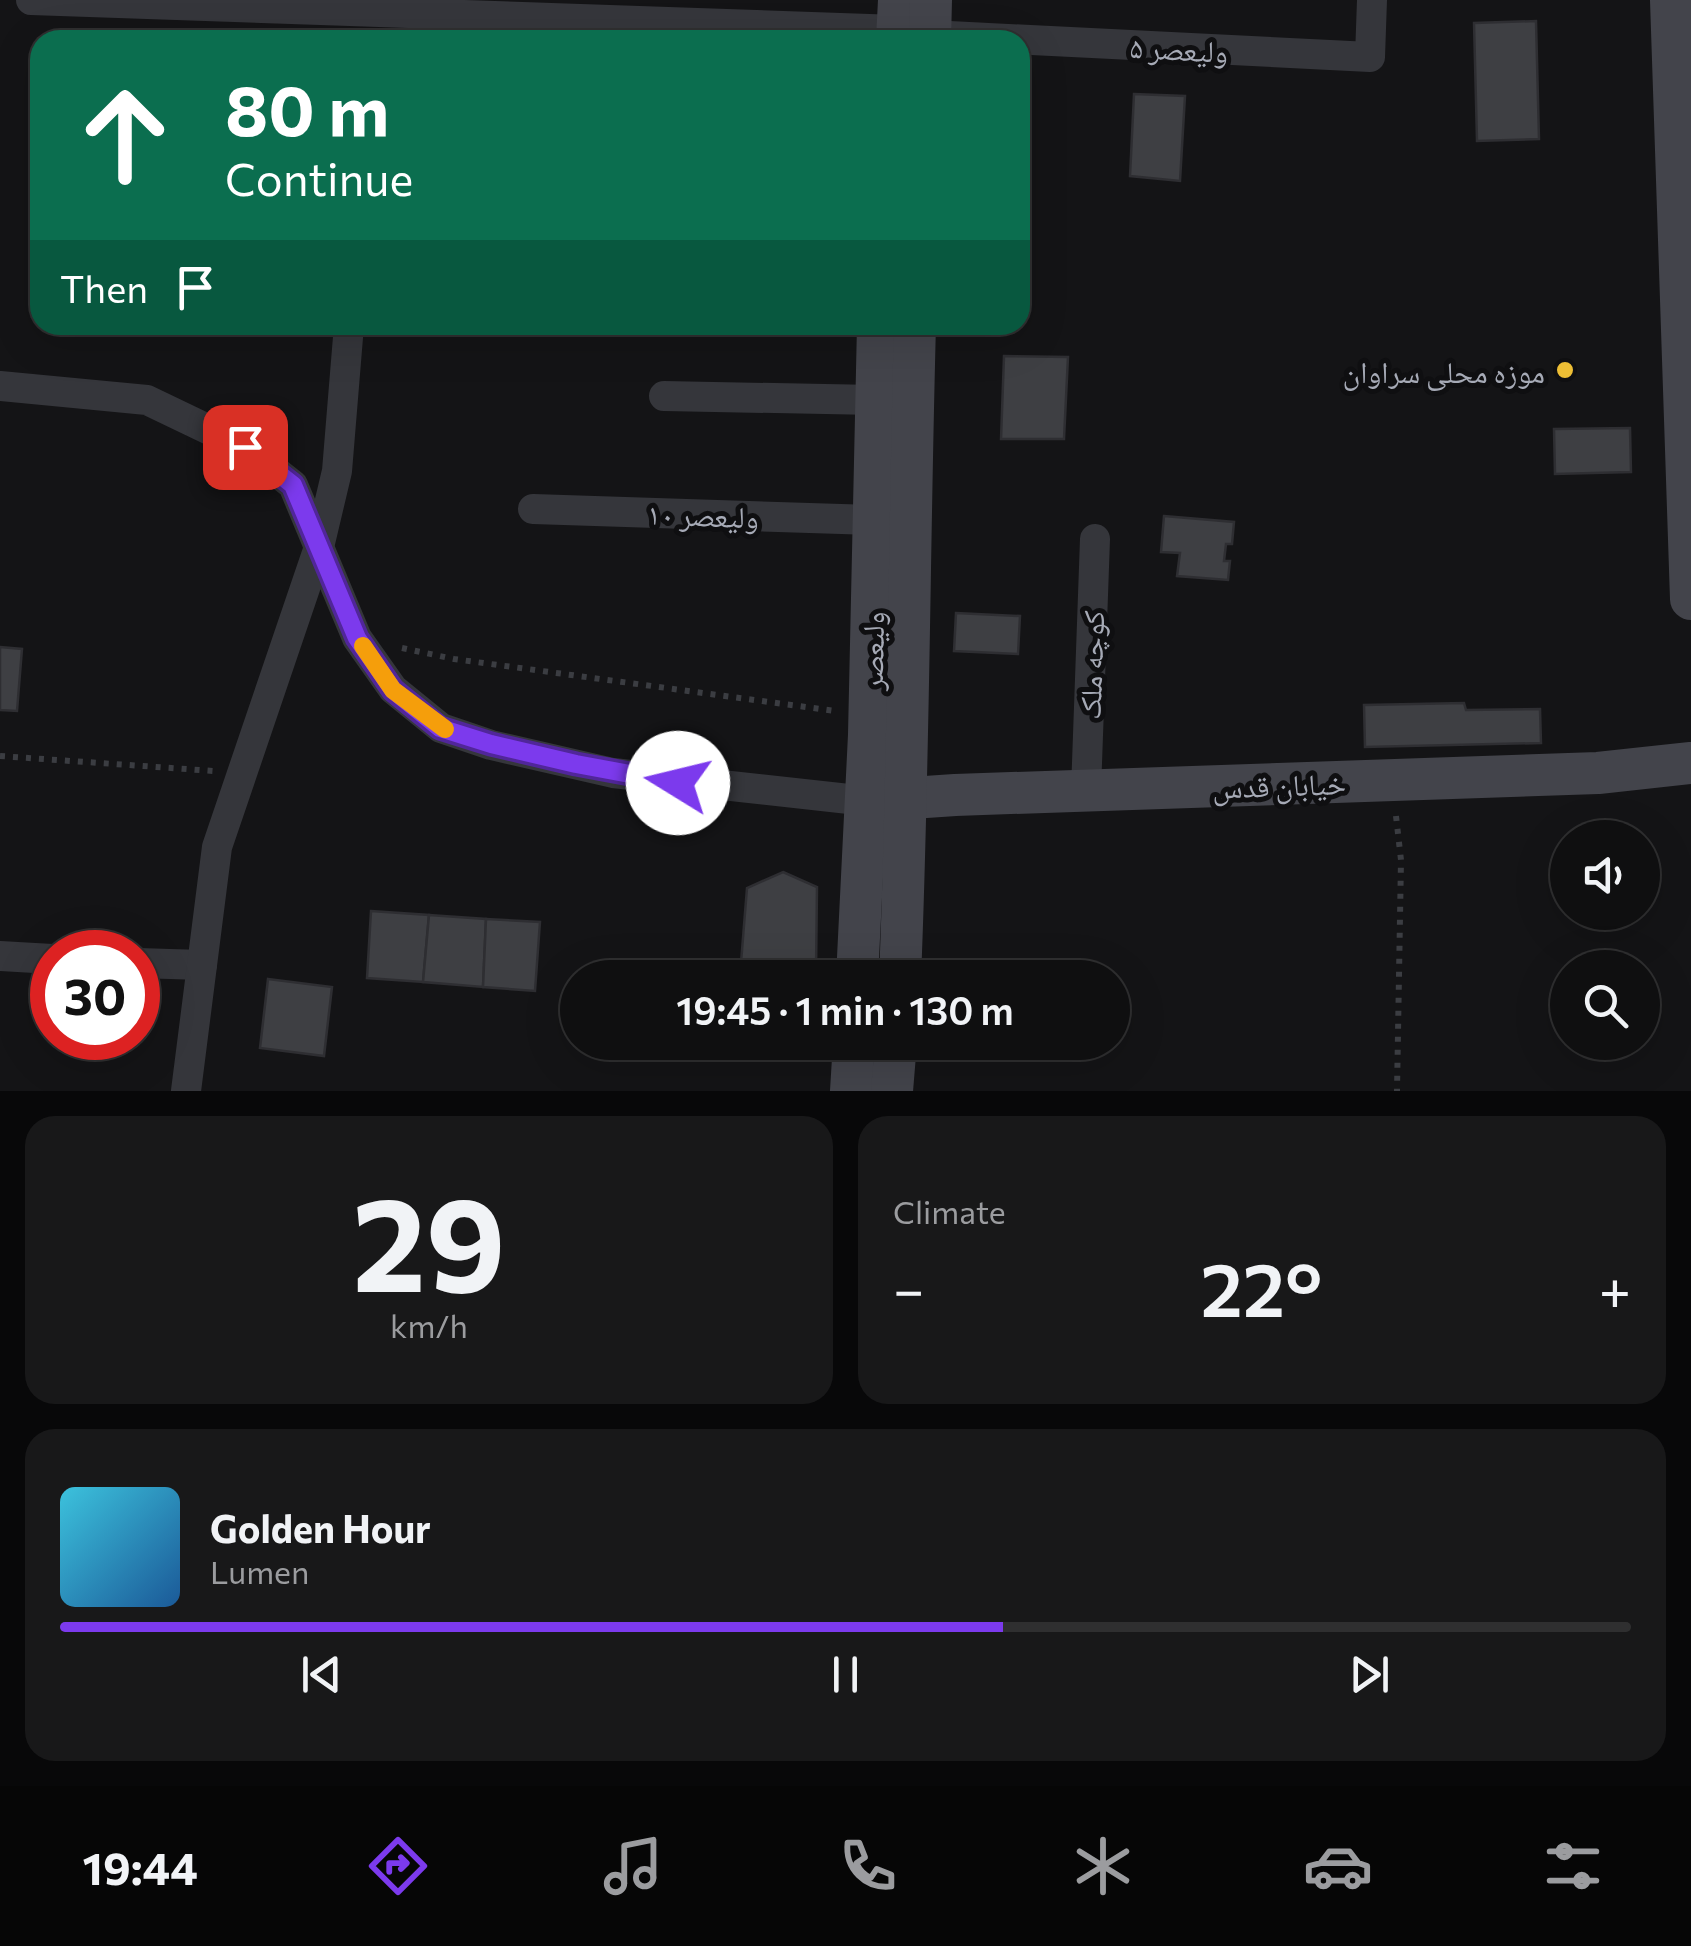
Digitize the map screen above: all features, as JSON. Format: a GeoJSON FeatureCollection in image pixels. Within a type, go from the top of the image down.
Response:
{"type":"FeatureCollection","features":[{"type":"Feature","properties":{"kind":"main road"},"geometry":{"type":"LineString","coordinates":[[1671,0],[1691,600]]}},
{"type":"Feature","properties":{"kind":"main road","name":"ولیعصر"},"geometry":{"type":"LineString","coordinates":[[878,335],[870,716],[887,801],[899,960]]}},
{"type":"Feature","properties":{"kind":"main road","name":"ولیعصر"},"geometry":{"type":"LineString","coordinates":[[860,960],[887,801],[906,648],[915,335]]}},
{"type":"Feature","properties":{"kind":"main road","name":"خیابان قدس"},"geometry":{"type":"LineString","coordinates":[[887,801],[1598,773],[1691,763]]}},
{"type":"Feature","properties":{"kind":"main road"},"geometry":{"type":"LineString","coordinates":[[851,1091],[853,1060]]}},
{"type":"Feature","properties":{"kind":"main road"},"geometry":{"type":"LineString","coordinates":[[892,1091],[895,1060]]}},
{"type":"Feature","properties":{"kind":"street"},"geometry":{"type":"LineString","coordinates":[[31,0],[359,26],[391,6],[914,24]]}},
{"type":"Feature","properties":{"kind":"street","name":"ولیعصر ۵"},"geometry":{"type":"LineString","coordinates":[[1030,32],[1370,57],[1372,0]]}},
{"type":"Feature","properties":{"kind":"street","name":"ولیعصر ۵"},"geometry":{"type":"LineString","coordinates":[[914,24],[997,30]]}},
{"type":"Feature","properties":{"kind":"street"},"geometry":{"type":"LineString","coordinates":[[186,1091],[217,847],[319,547],[337,471],[349,335]]}},
{"type":"Feature","properties":{"kind":"street"},"geometry":{"type":"LineString","coordinates":[[0,386],[147,400],[245,447],[293,485],[357,638],[393,690],[440,728],[629,776],[887,801]]}},
{"type":"Feature","properties":{"kind":"street"},"geometry":{"type":"LineString","coordinates":[[664,396],[876,400]]}},
{"type":"Feature","properties":{"kind":"street","name":"ولیعصر ۱۰"},"geometry":{"type":"LineString","coordinates":[[533,509],[873,520]]}},
{"type":"Feature","properties":{"kind":"street","name":"کوچه ملک"},"geometry":{"type":"LineString","coordinates":[[1086,791],[1095,539]]}},
{"type":"Feature","properties":{"kind":"street"},"geometry":{"type":"LineString","coordinates":[[0,956],[30,958]]}},
{"type":"Feature","properties":{"kind":"street"},"geometry":{"type":"LineString","coordinates":[[160,963],[202,966]]}},
{"type":"Feature","properties":{"kind":"path"},"geometry":{"type":"LineString","coordinates":[[357,638],[454,659],[870,716]]}},
{"type":"Feature","properties":{"kind":"path"},"geometry":{"type":"LineString","coordinates":[[0,756],[240,772]]}},
{"type":"Feature","properties":{"kind":"path"},"geometry":{"type":"LineString","coordinates":[[1392,780],[1401,860],[1397,1091]]}},
{"type":"Feature","properties":{"kind":"building"},"geometry":{"type":"Polygon","coordinates":[[[1536,21],[1539,139],[1477,141],[1474,23],[1536,21]]]}},
{"type":"Feature","properties":{"kind":"building"},"geometry":{"type":"Polygon","coordinates":[[[1134,94],[1185,96],[1180,181],[1130,176],[1134,94]]]}},
{"type":"Feature","properties":{"kind":"building"},"geometry":{"type":"Polygon","coordinates":[[[1004,356],[1068,357],[1064,439],[1001,439],[1004,356]]]}},
{"type":"Feature","properties":{"kind":"building"},"geometry":{"type":"Polygon","coordinates":[[[1630,428],[1631,472],[1555,474],[1554,429],[1630,428]]]}},
{"type":"Feature","properties":{"kind":"building"},"geometry":{"type":"Polygon","coordinates":[[[1164,516],[1234,522],[1232,544],[1226,544],[1224,561],[1230,561],[1228,580],[1177,576],[1180,553],[1161,552],[1164,516]]]}},
{"type":"Feature","properties":{"kind":"building"},"geometry":{"type":"Polygon","coordinates":[[[956,613],[1020,616],[1018,654],[954,651],[956,613]]]}},
{"type":"Feature","properties":{"kind":"building"},"geometry":{"type":"Polygon","coordinates":[[[0,647],[22,649],[17,711],[0,710],[0,647]]]}},
{"type":"Feature","properties":{"kind":"building"},"geometry":{"type":"Polygon","coordinates":[[[1464,703],[1466,710],[1540,709],[1541,743],[1365,747],[1364,705],[1464,703]]]}},
{"type":"Feature","properties":{"kind":"building"},"geometry":{"type":"Polygon","coordinates":[[[783,872],[817,887],[816,960],[741,960],[747,888],[783,872]]]}},
{"type":"Feature","properties":{"kind":"building"},"geometry":{"type":"Polygon","coordinates":[[[371,911],[429,915],[423,982],[367,978],[371,911]]]}},
{"type":"Feature","properties":{"kind":"building"},"geometry":{"type":"Polygon","coordinates":[[[429,915],[486,919],[483,987],[423,982],[429,915]]]}},
{"type":"Feature","properties":{"kind":"building"},"geometry":{"type":"Polygon","coordinates":[[[486,919],[540,922],[535,991],[483,987],[486,919]]]}},
{"type":"Feature","properties":{"kind":"building"},"geometry":{"type":"Polygon","coordinates":[[[268,979],[332,987],[324,1056],[260,1048],[268,979]]]}},
{"type":"Feature","properties":{"kind":"slow traffic"},"geometry":{"type":"LineString","coordinates":[[363,646],[393,690],[445,729]]}},
{"type":"Feature","properties":{"kind":"place","name":"موزه محلی سراوان"},"geometry":{"type":"Point","coordinates":[1565,370]}},
{"type":"Feature","properties":{"kind":"route"},"geometry":{"type":"LineString","coordinates":[[245,447],[293,485],[357,638],[393,690],[440,728],[613,773],[678,783]]}}]}
